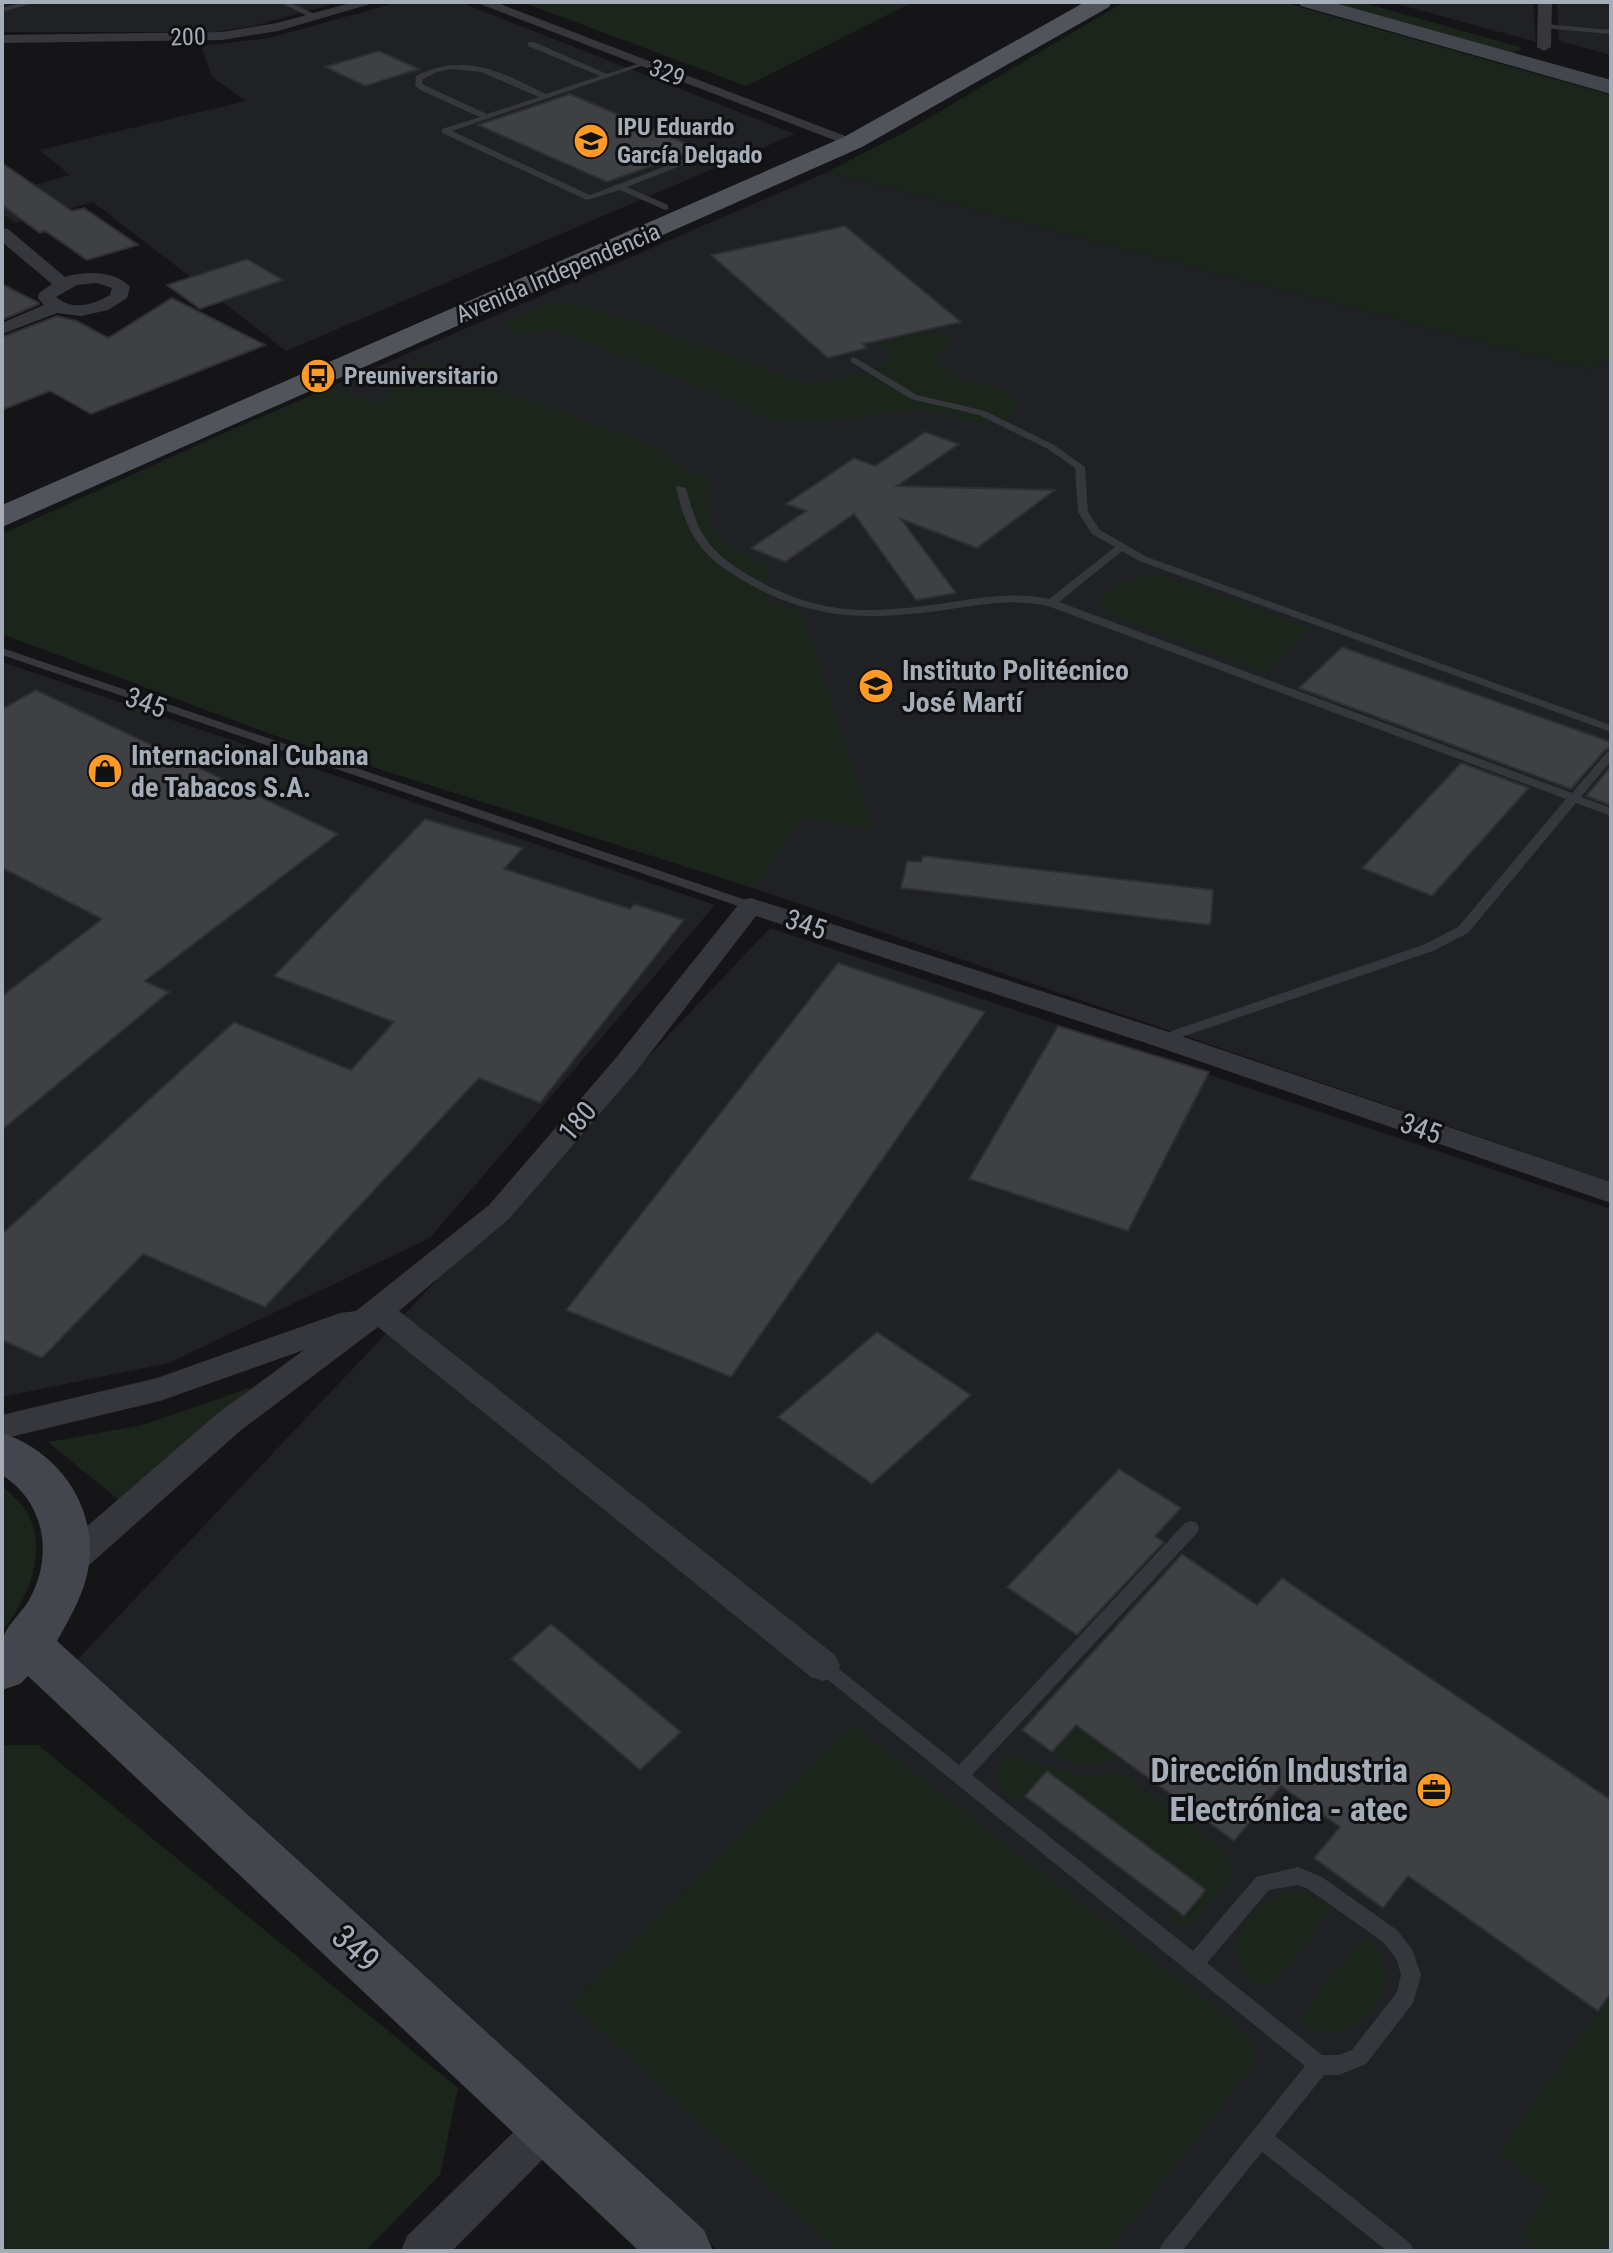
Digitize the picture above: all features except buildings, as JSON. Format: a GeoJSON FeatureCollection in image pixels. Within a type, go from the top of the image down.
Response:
{"type":"FeatureCollection","features":[{"type":"Feature","properties":{"kind":"main road","name":"Avenida Independencia"},"geometry":{"type":"LineString","coordinates":[[4,507],[665,207],[840,138],[1068,2]]}},
{"type":"Feature","properties":{"kind":"main road","name":"Avenida Independencia"},"geometry":{"type":"LineString","coordinates":[[4,507],[840,138],[1101,2]]}},
{"type":"Feature","properties":{"kind":"street","name":"200"},"geometry":{"type":"LineString","coordinates":[[2,39],[222,36],[251,33],[370,2]]}},
{"type":"Feature","properties":{"kind":"street","name":"329"},"geometry":{"type":"LineString","coordinates":[[482,2],[840,138]]}},
{"type":"Feature","properties":{"kind":"street"},"geometry":{"type":"LineString","coordinates":[[1308,2],[1611,87]]}},
{"type":"Feature","properties":{"kind":"street"},"geometry":{"type":"LineString","coordinates":[[1376,2],[1544,37],[1611,66]]}},
{"type":"Feature","properties":{"kind":"street"},"geometry":{"type":"LineString","coordinates":[[1524,62],[1544,37],[1545,2]]}},
{"type":"Feature","properties":{"kind":"street"},"geometry":{"type":"LineString","coordinates":[[2,233],[62,283]]}},
{"type":"Feature","properties":{"kind":"street"},"geometry":{"type":"LineString","coordinates":[[2,329],[56,307],[89,309],[111,303],[121,292],[116,283],[108,280],[85,278],[62,283],[48,293],[49,303],[56,307]]}},
{"type":"Feature","properties":{"kind":"street","name":"345"},"geometry":{"type":"LineString","coordinates":[[751,906],[1162,1039],[1611,1193]]}},
{"type":"Feature","properties":{"kind":"street","name":"180"},"geometry":{"type":"LineString","coordinates":[[67,1564],[229,1422],[378,1311],[499,1212],[625,1066],[751,906]]}},
{"type":"Feature","properties":{"kind":"street"},"geometry":{"type":"LineString","coordinates":[[378,1311],[823,1666]]}},
{"type":"Feature","properties":{"kind":"street","name":"180"},"geometry":{"type":"LineString","coordinates":[[2,1427],[160,1389],[378,1311]]}},
{"type":"Feature","properties":{"kind":"street"},"geometry":{"type":"LineString","coordinates":[[2,1451],[41,1479],[64,1517],[67,1564],[52,1608],[15,1657]]}},
{"type":"Feature","properties":{"kind":"street","name":"349"},"geometry":{"type":"LineString","coordinates":[[15,1657],[548,2126],[683,2251]]}},
{"type":"Feature","properties":{"kind":"street"},"geometry":{"type":"LineString","coordinates":[[422,2251],[548,2126]]}},
{"type":"Feature","properties":{"kind":"lane"},"geometry":{"type":"LineString","coordinates":[[2,10],[33,2]]}},
{"type":"Feature","properties":{"kind":"lane"},"geometry":{"type":"LineString","coordinates":[[283,2],[317,17]]}},
{"type":"Feature","properties":{"kind":"lane"},"geometry":{"type":"LineString","coordinates":[[1544,37],[1611,32]]}},
{"type":"Feature","properties":{"kind":"lane"},"geometry":{"type":"LineString","coordinates":[[531,44],[606,76]]}},
{"type":"Feature","properties":{"kind":"lane"},"geometry":{"type":"LineString","coordinates":[[643,64],[445,131],[590,198],[714,151]]}},
{"type":"Feature","properties":{"kind":"lane"},"geometry":{"type":"LineString","coordinates":[[487,117],[423,88],[418,83],[419,78],[439,69],[468,66],[484,69],[545,97]]}},
{"type":"Feature","properties":{"kind":"lane"},"geometry":{"type":"LineString","coordinates":[[621,187],[665,207]]}},
{"type":"Feature","properties":{"kind":"lane"},"geometry":{"type":"LineString","coordinates":[[854,360],[914,397],[982,413],[1051,447],[1080,467],[1083,512],[1096,532],[1121,547],[1166,568],[1611,729]]}},
{"type":"Feature","properties":{"kind":"lane"},"geometry":{"type":"LineString","coordinates":[[681,488],[689,524],[711,557],[770,593],[810,608],[865,617],[1025,596],[1051,603],[1611,812]]}},
{"type":"Feature","properties":{"kind":"lane"},"geometry":{"type":"LineString","coordinates":[[1051,603],[1121,547]]}},
{"type":"Feature","properties":{"kind":"lane","name":"345"},"geometry":{"type":"LineString","coordinates":[[2,651],[751,906]]}},
{"type":"Feature","properties":{"kind":"lane"},"geometry":{"type":"LineString","coordinates":[[1162,1039],[1428,948],[1463,930],[1611,754]]}},
{"type":"Feature","properties":{"kind":"lane"},"geometry":{"type":"LineString","coordinates":[[960,1776],[1191,1528]]}},
{"type":"Feature","properties":{"kind":"lane"},"geometry":{"type":"LineString","coordinates":[[823,1666],[1319,2065],[1339,2065],[1359,2057],[1406,1996],[1411,1975],[1405,1955],[1390,1936],[1315,1883],[1298,1876],[1263,1883],[1194,1964]]}},
{"type":"Feature","properties":{"kind":"lane"},"geometry":{"type":"LineString","coordinates":[[1169,2251],[1319,2065]]}},
{"type":"Feature","properties":{"kind":"lane"},"geometry":{"type":"LineString","coordinates":[[1261,2138],[1404,2251]]}},
{"type":"Feature","properties":{"kind":"shaded area"},"geometry":{"type":"Polygon","coordinates":[[[2,2],[339,2],[254,26],[213,32],[2,32],[2,2]]]}},
{"type":"Feature","properties":{"kind":"shaded area"},"geometry":{"type":"Polygon","coordinates":[[[399,2],[460,2],[795,134],[286,351],[93,202],[16,223],[2,214],[2,194],[70,175],[39,150],[246,101],[212,77],[201,46],[269,38],[399,2]]]}},
{"type":"Feature","properties":{"kind":"shaded area"},"geometry":{"type":"Polygon","coordinates":[[[522,2],[913,2],[746,86],[522,2]]]}},
{"type":"Feature","properties":{"kind":"shaded area"},"geometry":{"type":"Polygon","coordinates":[[[1124,2],[1282,2],[1611,95],[1611,359],[1589,370],[827,172],[907,131],[1124,2]]]}},
{"type":"Feature","properties":{"kind":"shaded area"},"geometry":{"type":"Polygon","coordinates":[[[1324,2],[1360,2],[1520,47],[1521,50],[1506,53],[1324,2]]]}},
{"type":"Feature","properties":{"kind":"shaded area"},"geometry":{"type":"Polygon","coordinates":[[[1390,2],[1533,2],[1536,42],[1390,2]]]}},
{"type":"Feature","properties":{"kind":"shaded area"},"geometry":{"type":"Polygon","coordinates":[[[1557,2],[1611,2],[1611,55],[1559,41],[1557,2]]]}},
{"type":"Feature","properties":{"kind":"shaded area","name":"Instituto Politécnico José Martí"},"geometry":{"type":"Polygon","coordinates":[[[827,172],[1589,370],[1611,359],[1611,1182],[756,889],[279,737],[2,634],[2,534],[217,436],[827,172]]]}},
{"type":"Feature","properties":{"kind":"shaded area"},"geometry":{"type":"Polygon","coordinates":[[[552,302],[576,304],[630,320],[809,384],[862,373],[890,363],[890,351],[869,342],[915,326],[955,340],[935,359],[951,376],[1003,389],[1020,406],[1003,424],[969,422],[932,412],[891,413],[821,423],[771,422],[718,395],[560,332],[520,335],[507,330],[503,323],[552,302]]]}},
{"type":"Feature","properties":{"kind":"shaded area"},"geometry":{"type":"Polygon","coordinates":[[[424,362],[444,368],[473,384],[612,430],[658,450],[686,472],[710,476],[707,510],[717,534],[738,552],[769,565],[766,600],[802,612],[874,830],[801,818],[756,889],[279,737],[2,634],[2,534],[331,387],[384,405],[398,377],[424,362]]]}},
{"type":"Feature","properties":{"kind":"shaded area"},"geometry":{"type":"Polygon","coordinates":[[[1148,575],[1169,577],[1312,629],[1265,673],[1109,615],[1099,602],[1114,586],[1148,575]]]}},
{"type":"Feature","properties":{"kind":"shaded area"},"geometry":{"type":"Polygon","coordinates":[[[2,662],[715,905],[430,1238],[169,1363],[2,1397],[2,662]]]}},
{"type":"Feature","properties":{"kind":"shaded area"},"geometry":{"type":"Polygon","coordinates":[[[770,928],[1611,1209],[1611,2251],[719,2251],[77,1660],[770,928]]]}},
{"type":"Feature","properties":{"kind":"shaded area"},"geometry":{"type":"Polygon","coordinates":[[[252,1387],[119,1500],[48,1442],[143,1425],[252,1387]]]}},
{"type":"Feature","properties":{"kind":"shaded area"},"geometry":{"type":"Polygon","coordinates":[[[2,1486],[28,1514],[36,1544],[27,1591],[2,1630],[2,1486]]]}},
{"type":"Feature","properties":{"kind":"shaded area"},"geometry":{"type":"Polygon","coordinates":[[[1110,1688],[1119,1756],[1101,1764],[1085,1766],[1069,1762],[1052,1752],[1110,1688]]]}},
{"type":"Feature","properties":{"kind":"shaded area"},"geometry":{"type":"Polygon","coordinates":[[[853,1725],[1240,2028],[1252,2046],[1252,2068],[1109,2251],[837,2251],[571,2004],[853,1725]]]}},
{"type":"Feature","properties":{"kind":"shaded area"},"geometry":{"type":"Polygon","coordinates":[[[2,1745],[38,1745],[458,2088],[440,2175],[365,2251],[2,2251],[2,1745]]]}},
{"type":"Feature","properties":{"kind":"shaded area"},"geometry":{"type":"Polygon","coordinates":[[[1004,1755],[1087,1777],[1120,1772],[1228,1854],[1230,1881],[1188,1925],[1173,1923],[1170,1905],[1184,1916],[1205,1890],[1047,1772],[1025,1796],[1008,1802],[997,1778],[1004,1755]]]}},
{"type":"Feature","properties":{"kind":"shaded area"},"geometry":{"type":"Polygon","coordinates":[[[1292,1892],[1307,1894],[1331,1906],[1293,1961],[1263,1988],[1243,1971],[1237,1958],[1236,1945],[1247,1922],[1257,1912],[1292,1892]]]}},
{"type":"Feature","properties":{"kind":"shaded area"},"geometry":{"type":"Polygon","coordinates":[[[1367,1936],[1378,1951],[1387,1974],[1384,1992],[1369,2012],[1361,2021],[1342,2032],[1321,2032],[1299,2022],[1332,1974],[1367,1936]]]}},
{"type":"Feature","properties":{"kind":"shaded area"},"geometry":{"type":"Polygon","coordinates":[[[1611,1993],[1611,2240],[1604,2251],[1541,2251],[1521,2235],[1549,2193],[1498,2154],[1611,1993]]]}},
{"type":"Feature","properties":{"kind":"place","name":"IPU Eduardo García Delgado"},"geometry":{"type":"Point","coordinates":[591,141]}},
{"type":"Feature","properties":{"kind":"place","name":"Preuniversitario"},"geometry":{"type":"Point","coordinates":[318,376]}},
{"type":"Feature","properties":{"kind":"place","name":"Instituto Politécnico José Martí"},"geometry":{"type":"Point","coordinates":[876,686]}},
{"type":"Feature","properties":{"kind":"place","name":"Internacional Cubana de Tabacos S.A."},"geometry":{"type":"Point","coordinates":[105,771]}},
{"type":"Feature","properties":{"kind":"place","name":"Dirección Industria Electrónica - atec"},"geometry":{"type":"Point","coordinates":[1434,1790]}}]}
